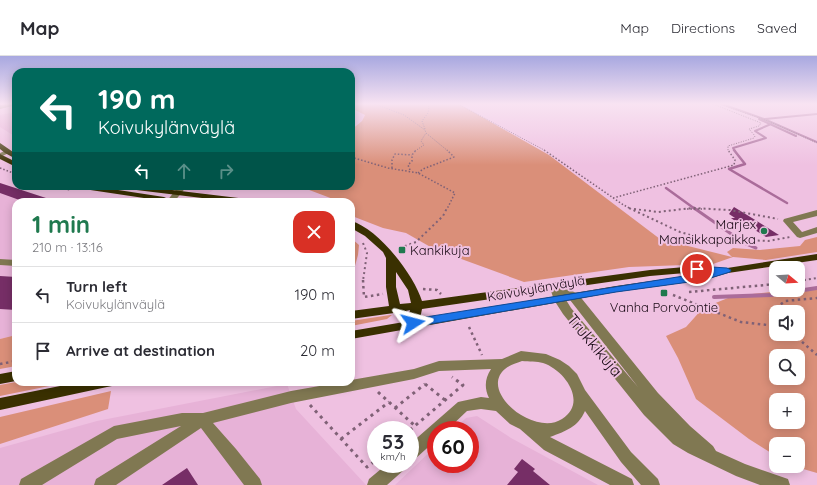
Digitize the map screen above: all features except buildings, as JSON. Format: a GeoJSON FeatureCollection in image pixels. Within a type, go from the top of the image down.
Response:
{"type":"FeatureCollection","features":[{"type":"Feature","properties":{"kind":"main road"},"geometry":{"type":"LineString","coordinates":[[2,151],[12,155]]}},
{"type":"Feature","properties":{"kind":"main road"},"geometry":{"type":"LineString","coordinates":[[2,151],[12,161]]}},
{"type":"Feature","properties":{"kind":"main road"},"geometry":{"type":"LineString","coordinates":[[104,190],[161,198]]}},
{"type":"Feature","properties":{"kind":"main road"},"geometry":{"type":"LineString","coordinates":[[135,190],[164,198]]}},
{"type":"Feature","properties":{"kind":"main road"},"geometry":{"type":"LineString","coordinates":[[355,227],[378,242],[391,258],[413,290],[417,304],[413,323],[395,308],[390,287],[391,258]]}},
{"type":"Feature","properties":{"kind":"main road","name":"Koivukylänväylä"},"geometry":{"type":"LineString","coordinates":[[355,334],[413,323],[704,277],[727,270],[817,257]]}},
{"type":"Feature","properties":{"kind":"main road","name":"Koivukylänväylä"},"geometry":{"type":"LineString","coordinates":[[355,314],[417,304],[650,272],[697,269],[727,270]]}},
{"type":"Feature","properties":{"kind":"main road"},"geometry":{"type":"LineString","coordinates":[[0,379],[12,377]]}},
{"type":"Feature","properties":{"kind":"main road"},"geometry":{"type":"LineString","coordinates":[[0,404],[88,386]]}},
{"type":"Feature","properties":{"kind":"street"},"geometry":{"type":"LineString","coordinates":[[169,198],[178,190]]}},
{"type":"Feature","properties":{"kind":"street"},"geometry":{"type":"LineString","coordinates":[[817,213],[787,221],[800,235],[817,230]]}},
{"type":"Feature","properties":{"kind":"street"},"geometry":{"type":"LineString","coordinates":[[0,262],[12,263]]}},
{"type":"Feature","properties":{"kind":"street","name":"Trukkikuja"},"geometry":{"type":"LineString","coordinates":[[554,285],[574,297],[653,397],[684,430],[710,452],[742,471],[782,485]]}},
{"type":"Feature","properties":{"kind":"street","name":"Trukkikuja"},"geometry":{"type":"LineString","coordinates":[[554,285],[559,300],[665,427],[693,448],[710,452]]}},
{"type":"Feature","properties":{"kind":"street"},"geometry":{"type":"LineString","coordinates":[[626,485],[549,445],[509,415],[499,405],[493,393],[492,382],[494,372],[501,364],[510,359],[522,356],[534,357],[547,360],[569,374],[577,384],[581,394],[626,457],[652,485]]}},
{"type":"Feature","properties":{"kind":"street"},"geometry":{"type":"LineString","coordinates":[[355,385],[414,374],[439,366],[501,364]]}},
{"type":"Feature","properties":{"kind":"street"},"geometry":{"type":"LineString","coordinates":[[27,485],[114,433],[182,419],[203,419],[292,397],[350,386]]}},
{"type":"Feature","properties":{"kind":"street"},"geometry":{"type":"LineString","coordinates":[[521,423],[537,428],[552,429],[566,425],[576,417],[581,406],[581,394]]}},
{"type":"Feature","properties":{"kind":"street"},"geometry":{"type":"LineString","coordinates":[[446,421],[463,406],[481,403],[499,405]]}},
{"type":"Feature","properties":{"kind":"street"},"geometry":{"type":"LineString","coordinates":[[102,485],[203,419]]}},
{"type":"Feature","properties":{"kind":"street"},"geometry":{"type":"LineString","coordinates":[[203,419],[210,431],[232,454],[254,485]]}},
{"type":"Feature","properties":{"kind":"street"},"geometry":{"type":"LineString","coordinates":[[419,446],[427,438]]}},
{"type":"Feature","properties":{"kind":"street"},"geometry":{"type":"LineString","coordinates":[[375,485],[389,473]]}},
{"type":"Feature","properties":{"kind":"path"},"geometry":{"type":"LineString","coordinates":[[417,124],[425,130]]}},
{"type":"Feature","properties":{"kind":"path"},"geometry":{"type":"LineString","coordinates":[[418,173],[423,169],[454,157],[435,137],[426,133],[423,124]]}},
{"type":"Feature","properties":{"kind":"path"},"geometry":{"type":"LineString","coordinates":[[496,124],[552,154],[613,198],[631,209],[680,232],[700,238],[768,241],[800,235]]}},
{"type":"Feature","properties":{"kind":"path"},"geometry":{"type":"LineString","coordinates":[[613,198],[734,165],[735,160],[728,152],[728,146],[754,138],[755,136],[749,129],[761,124]]}},
{"type":"Feature","properties":{"kind":"path"},"geometry":{"type":"LineString","coordinates":[[775,124],[817,143]]}},
{"type":"Feature","properties":{"kind":"path"},"geometry":{"type":"LineString","coordinates":[[410,171],[408,166],[412,160],[412,155],[424,145],[421,141],[426,133]]}},
{"type":"Feature","properties":{"kind":"path"},"geometry":{"type":"LineString","coordinates":[[392,168],[392,160],[395,154],[412,155]]}},
{"type":"Feature","properties":{"kind":"path"},"geometry":{"type":"LineString","coordinates":[[355,158],[418,173],[455,193],[443,216],[413,244],[400,248]]}},
{"type":"Feature","properties":{"kind":"path"},"geometry":{"type":"LineString","coordinates":[[0,168],[12,172]]}},
{"type":"Feature","properties":{"kind":"path"},"geometry":{"type":"LineString","coordinates":[[631,209],[658,212],[692,208],[730,210],[753,213],[787,221]]}},
{"type":"Feature","properties":{"kind":"path"},"geometry":{"type":"LineString","coordinates":[[360,239],[367,248],[363,281],[364,297]]}},
{"type":"Feature","properties":{"kind":"path"},"geometry":{"type":"LineString","coordinates":[[805,280],[817,278]]}},
{"type":"Feature","properties":{"kind":"path"},"geometry":{"type":"LineString","coordinates":[[689,292],[769,285]]}},
{"type":"Feature","properties":{"kind":"path"},"geometry":{"type":"LineString","coordinates":[[674,295],[695,305],[718,312],[741,322],[769,325]]}},
{"type":"Feature","properties":{"kind":"path"},"geometry":{"type":"LineString","coordinates":[[780,305],[785,301],[817,298]]}},
{"type":"Feature","properties":{"kind":"path"},"geometry":{"type":"LineString","coordinates":[[469,327],[480,350]]}},
{"type":"Feature","properties":{"kind":"path"},"geometry":{"type":"LineString","coordinates":[[800,341],[817,355]]}},
{"type":"Feature","properties":{"kind":"path"},"geometry":{"type":"LineString","coordinates":[[0,364],[12,362]]}},
{"type":"Feature","properties":{"kind":"path"},"geometry":{"type":"LineString","coordinates":[[419,423],[463,385],[452,376]]}},
{"type":"Feature","properties":{"kind":"path"},"geometry":{"type":"LineString","coordinates":[[395,408],[424,383],[445,400]]}},
{"type":"Feature","properties":{"kind":"path"},"geometry":{"type":"LineString","coordinates":[[377,391],[409,421]]}},
{"type":"Feature","properties":{"kind":"path"},"geometry":{"type":"LineString","coordinates":[[342,439],[389,402]]}},
{"type":"Feature","properties":{"kind":"path"},"geometry":{"type":"LineString","coordinates":[[310,405],[367,467]]}},
{"type":"Feature","properties":{"kind":"shaded area"},"geometry":{"type":"Polygon","coordinates":[[[0,124],[12,124],[12,134],[0,127],[0,124]]]}},
{"type":"Feature","properties":{"kind":"shaded area"},"geometry":{"type":"Polygon","coordinates":[[[358,124],[494,124],[549,155],[660,239],[732,257],[727,252],[733,248],[760,250],[800,246],[805,240],[817,237],[817,252],[766,260],[733,257],[713,264],[629,267],[524,282],[434,249],[406,233],[383,228],[355,217],[355,198],[330,198],[309,190],[355,190],[355,127],[358,124]]]}},
{"type":"Feature","properties":{"kind":"shaded area"},"geometry":{"type":"Polygon","coordinates":[[[0,183],[12,187],[12,190],[22,190],[47,198],[12,198],[12,336],[0,339],[0,183]]]}},
{"type":"Feature","properties":{"kind":"shaded area"},"geometry":{"type":"Polygon","coordinates":[[[182,190],[213,190],[207,194],[182,190]]]}},
{"type":"Feature","properties":{"kind":"shaded area"},"geometry":{"type":"Polygon","coordinates":[[[355,242],[359,245],[355,266],[355,242]]]}},
{"type":"Feature","properties":{"kind":"shaded area"},"geometry":{"type":"Polygon","coordinates":[[[817,287],[817,473],[805,470],[805,437],[769,437],[769,452],[749,439],[696,399],[678,358],[666,336],[686,327],[703,308],[733,296],[769,292],[769,297],[805,297],[805,288],[817,287]]]}},
{"type":"Feature","properties":{"kind":"shaded area"},"geometry":{"type":"Polygon","coordinates":[[[392,315],[387,319],[355,325],[355,320],[392,315]]]}},
{"type":"Feature","properties":{"kind":"shaded area"},"geometry":{"type":"Polygon","coordinates":[[[12,336],[12,367],[0,369],[0,339],[12,336]]]}},
{"type":"Feature","properties":{"kind":"shaded area"},"geometry":{"type":"Polygon","coordinates":[[[12,383],[12,386],[49,386],[0,396],[0,385],[12,383]]]}},
{"type":"Feature","properties":{"kind":"shaded area"},"geometry":{"type":"Polygon","coordinates":[[[277,386],[288,386],[296,409],[366,485],[0,485],[0,448],[97,421],[277,386]]]}},
{"type":"Feature","properties":{"kind":"shaded area"},"geometry":{"type":"Polygon","coordinates":[[[111,391],[108,409],[0,444],[0,417],[111,391]]]}},
{"type":"Feature","properties":{"kind":"shaded area"},"geometry":{"type":"Polygon","coordinates":[[[477,416],[511,438],[598,485],[395,485],[408,473],[419,473],[419,462],[427,455],[427,473],[479,473],[479,421],[463,421],[466,418],[477,416]]]}},
{"type":"Feature","properties":{"kind":"waterway"},"geometry":{"type":"LineString","coordinates":[[735,151],[733,148],[766,138],[755,131],[770,124]]}},
{"type":"Feature","properties":{"kind":"waterway"},"geometry":{"type":"LineString","coordinates":[[770,124],[796,136]]}},
{"type":"Feature","properties":{"kind":"waterway"},"geometry":{"type":"LineString","coordinates":[[776,124],[817,142]]}},
{"type":"Feature","properties":{"kind":"waterway"},"geometry":{"type":"LineString","coordinates":[[734,150],[745,164],[729,169],[787,203]]}},
{"type":"Feature","properties":{"kind":"waterway"},"geometry":{"type":"LineString","coordinates":[[666,188],[695,209]]}},
{"type":"Feature","properties":{"kind":"waterway"},"geometry":{"type":"LineString","coordinates":[[694,208],[737,238]]}},
{"type":"Feature","properties":{"kind":"waterway"},"geometry":{"type":"LineString","coordinates":[[742,242],[756,248]]}},
{"type":"Feature","properties":{"kind":"waterway"},"geometry":{"type":"LineString","coordinates":[[714,297],[771,295],[817,288]]}},
{"type":"Feature","properties":{"kind":"place","name":"Marjex Mansikkapaikka"},"geometry":{"type":"Point","coordinates":[764,231]}},
{"type":"Feature","properties":{"kind":"place","name":"Kankikuja"},"geometry":{"type":"Point","coordinates":[402,250]}},
{"type":"Feature","properties":{"kind":"place","name":"Vanha Porvoontie"},"geometry":{"type":"Point","coordinates":[664,293]}},
{"type":"Feature","properties":{"kind":"route"},"geometry":{"type":"LineString","coordinates":[[413,323],[534,304],[616,289],[704,277],[727,270],[697,269]]}}]}
